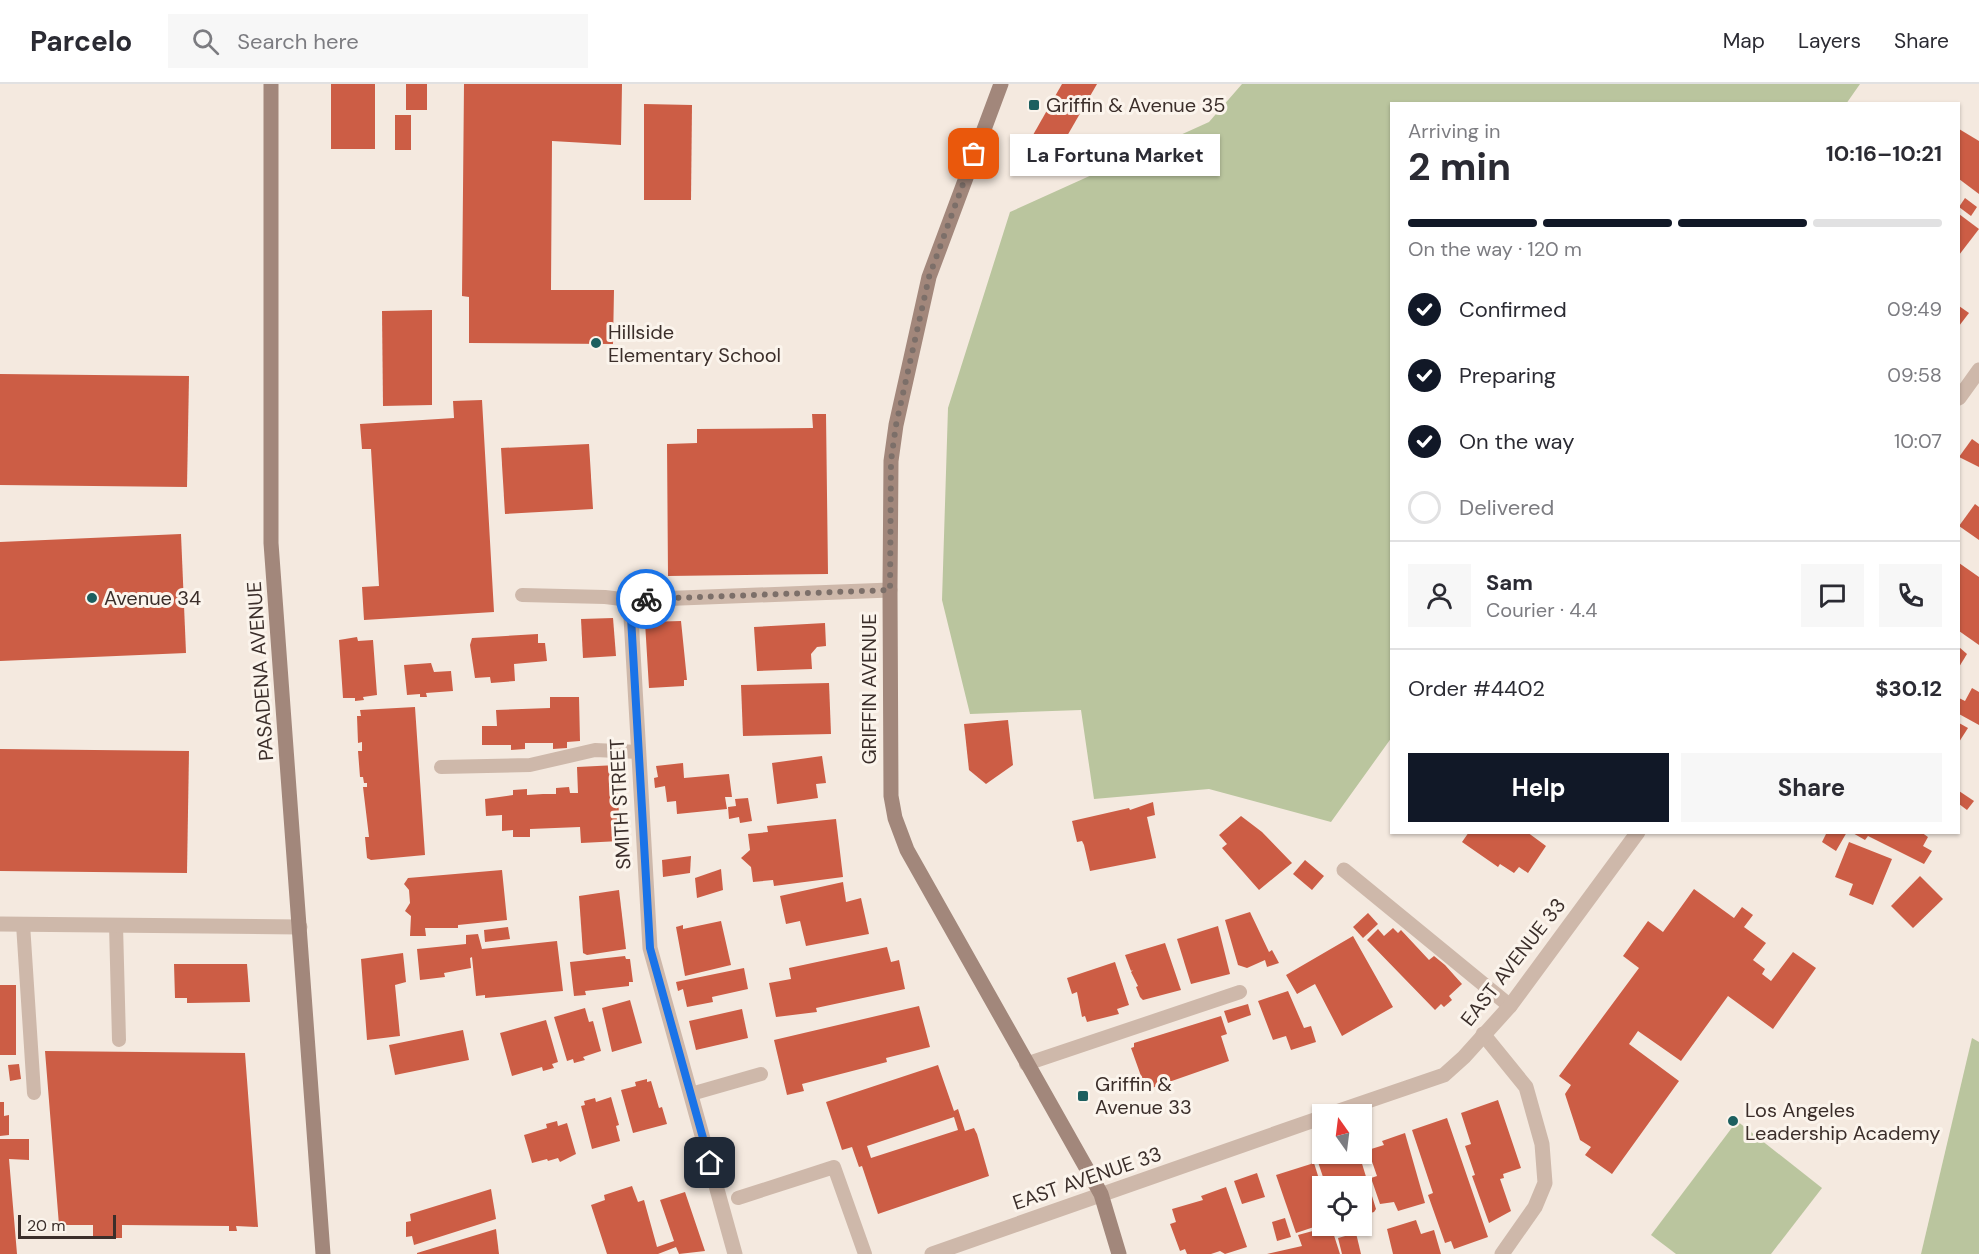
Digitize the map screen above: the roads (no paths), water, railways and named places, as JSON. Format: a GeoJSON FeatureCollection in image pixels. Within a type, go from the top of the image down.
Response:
{"type":"FeatureCollection","features":[{"type":"Feature","properties":{"kind":"street","name":"PASADENA AVENUE"},"geometry":{"type":"LineString","coordinates":[[271,84],[271,543],[323,1254]]}},
{"type":"Feature","properties":{"kind":"street","name":"GRIFFIN AVENUE"},"geometry":{"type":"LineString","coordinates":[[1001,84],[929,277],[916,325],[896,425],[891,461],[891,796],[895,818],[907,850],[1101,1194],[1119,1254]]}},
{"type":"Feature","properties":{"kind":"street"},"geometry":{"type":"LineString","coordinates":[[1960,397],[1979,370]]}},
{"type":"Feature","properties":{"kind":"street"},"geometry":{"type":"LineString","coordinates":[[630,600],[890,590]]}},
{"type":"Feature","properties":{"kind":"street","name":"SMITH STREET"},"geometry":{"type":"LineString","coordinates":[[630,600],[650,948],[735,1254]]}},
{"type":"Feature","properties":{"kind":"street","name":"EAST AVENUE 33"},"geometry":{"type":"LineString","coordinates":[[1359,1104],[1444,1075],[1464,1058],[1510,1006],[1637,834]]}},
{"type":"Feature","properties":{"kind":"street"},"geometry":{"type":"LineString","coordinates":[[1344,870],[1510,1006]]}},
{"type":"Feature","properties":{"kind":"street"},"geometry":{"type":"LineString","coordinates":[[0,924],[300,927]]}},
{"type":"Feature","properties":{"kind":"street"},"geometry":{"type":"LineString","coordinates":[[1483,1034],[1526,1086],[1542,1144],[1545,1183],[1535,1207],[1502,1254]]}},
{"type":"Feature","properties":{"kind":"street","name":"EAST AVENUE 33"},"geometry":{"type":"LineString","coordinates":[[932,1254],[1312,1121]]}},
{"type":"Feature","properties":{"kind":"lane"},"geometry":{"type":"LineString","coordinates":[[522,595],[605,597],[630,600]]}},
{"type":"Feature","properties":{"kind":"lane"},"geometry":{"type":"LineString","coordinates":[[441,767],[530,765],[595,750],[639,752]]}},
{"type":"Feature","properties":{"kind":"lane"},"geometry":{"type":"LineString","coordinates":[[22,924],[34,1094]]}},
{"type":"Feature","properties":{"kind":"lane"},"geometry":{"type":"LineString","coordinates":[[116,925],[119,1040]]}},
{"type":"Feature","properties":{"kind":"lane"},"geometry":{"type":"LineString","coordinates":[[1026,1064],[1240,992]]}},
{"type":"Feature","properties":{"kind":"lane"},"geometry":{"type":"LineString","coordinates":[[691,1094],[761,1074]]}},
{"type":"Feature","properties":{"kind":"lane"},"geometry":{"type":"LineString","coordinates":[[738,1198],[834,1167],[865,1254]]}},
{"type":"Feature","properties":{"kind":"place","name":"Griffin & Avenue 35"},"geometry":{"type":"Point","coordinates":[1034,105]}},
{"type":"Feature","properties":{"kind":"place","name":"La Fortuna Market"},"geometry":{"type":"Point","coordinates":[974,154]}},
{"type":"Feature","properties":{"kind":"place","name":"Hillside Elementary School"},"geometry":{"type":"Point","coordinates":[596,343]}},
{"type":"Feature","properties":{"kind":"place","name":"Avenue 34"},"geometry":{"type":"Point","coordinates":[92,598]}},
{"type":"Feature","properties":{"kind":"place","name":"Griffin & Avenue 33"},"geometry":{"type":"Point","coordinates":[1083,1096]}},
{"type":"Feature","properties":{"kind":"place","name":"Los Angeles Leadership Academy"},"geometry":{"type":"Point","coordinates":[1733,1121]}}]}
